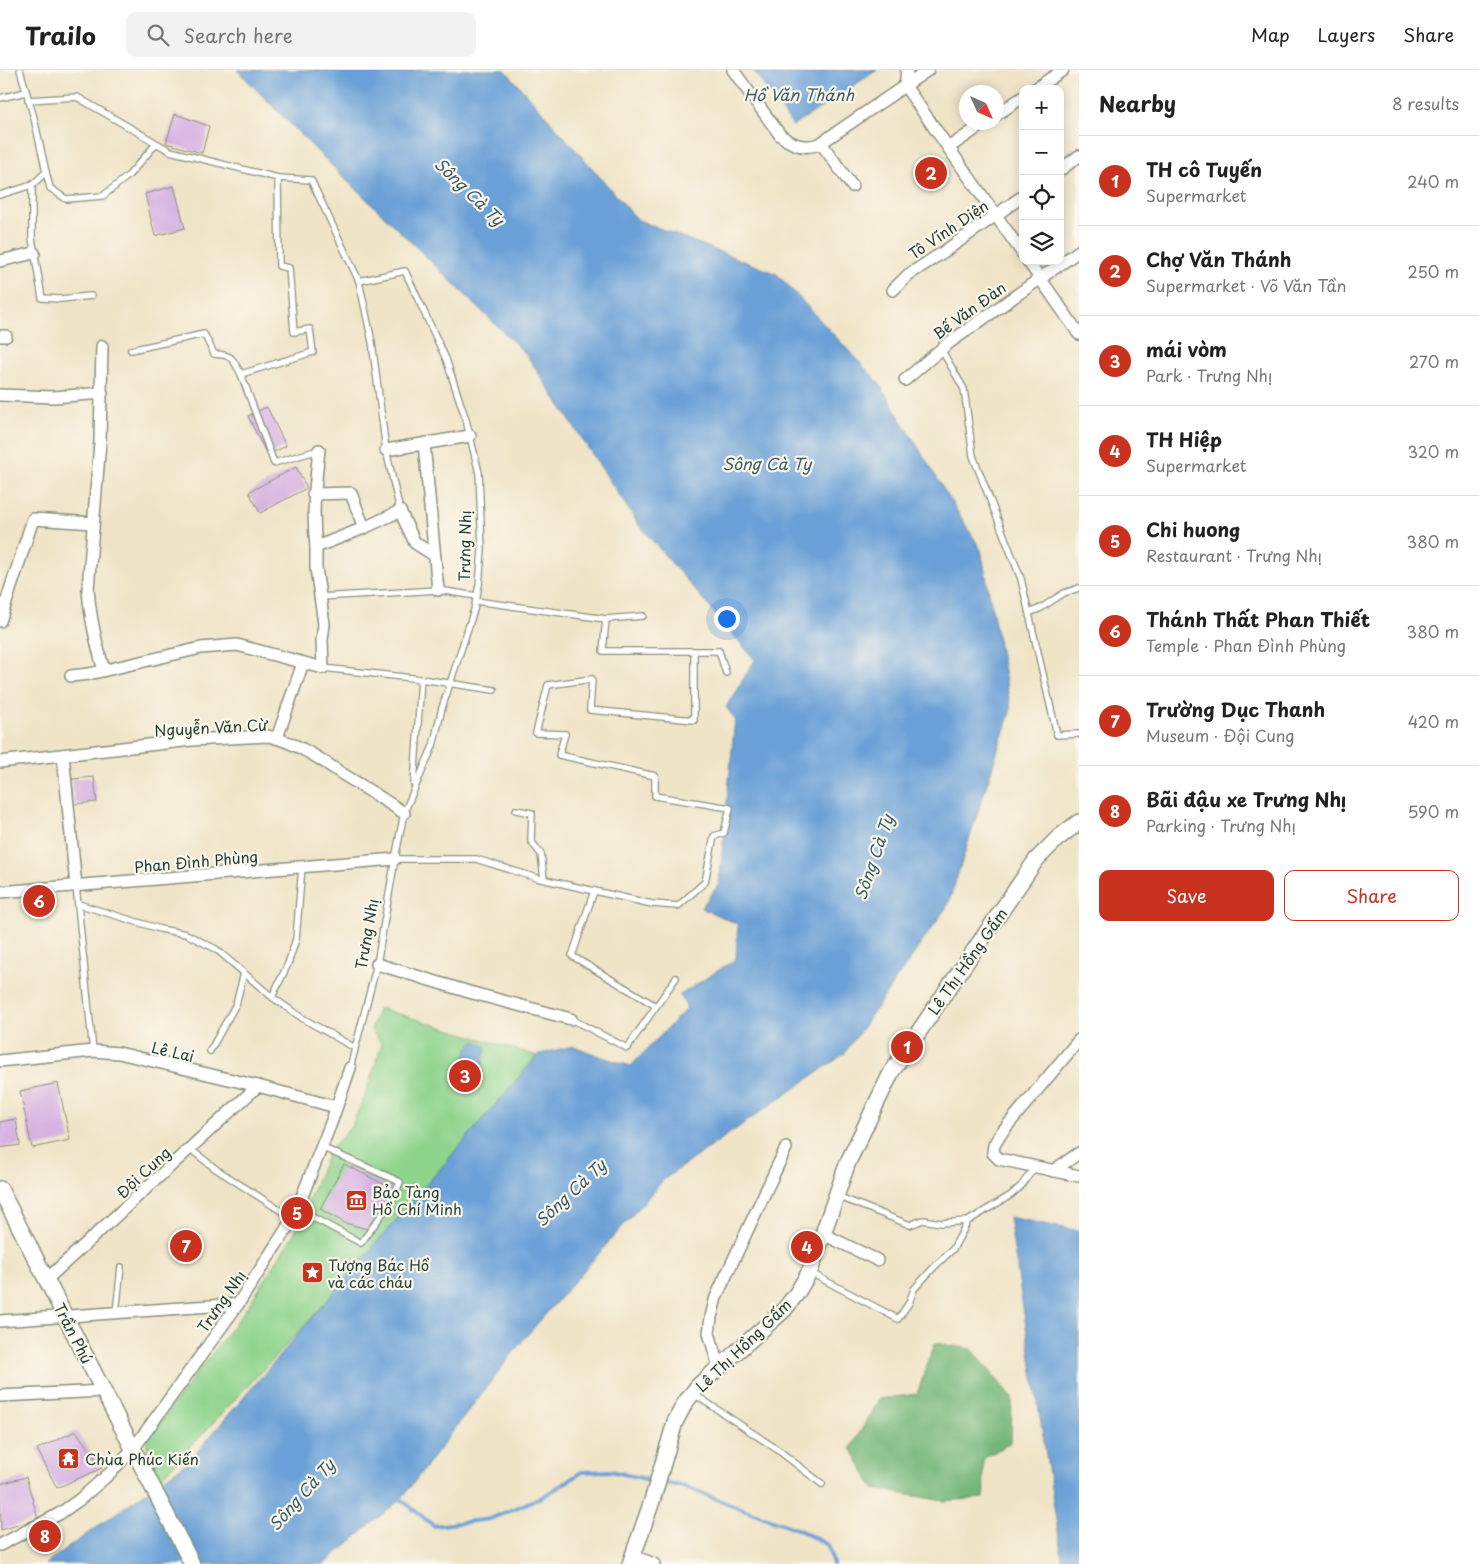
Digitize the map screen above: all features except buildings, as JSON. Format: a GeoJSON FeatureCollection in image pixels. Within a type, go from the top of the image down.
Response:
{"type":"FeatureCollection","features":[{"type":"Feature","properties":{"kind":"street"},"geometry":{"type":"LineString","coordinates":[[733,70],[780,135],[789,142],[810,147],[821,143],[928,70]]}},
{"type":"Feature","properties":{"kind":"street"},"geometry":{"type":"LineString","coordinates":[[907,70],[904,86],[1019,248]]}},
{"type":"Feature","properties":{"kind":"street"},"geometry":{"type":"LineString","coordinates":[[1041,85],[1063,70]]}},
{"type":"Feature","properties":{"kind":"street"},"geometry":{"type":"LineString","coordinates":[[1004,110],[1019,100]]}},
{"type":"Feature","properties":{"kind":"street"},"geometry":{"type":"LineString","coordinates":[[948,148],[974,130]]}},
{"type":"Feature","properties":{"kind":"street"},"geometry":{"type":"LineString","coordinates":[[821,143],[852,186]]}},
{"type":"Feature","properties":{"kind":"street"},"geometry":{"type":"LineString","coordinates":[[1064,167],[1079,156]]}},
{"type":"Feature","properties":{"kind":"street","name":"Tô Vĩnh Diện"},"geometry":{"type":"LineString","coordinates":[[893,290],[908,275],[1019,199]]}},
{"type":"Feature","properties":{"kind":"street","name":"Bế Văn Đàn"},"geometry":{"type":"LineString","coordinates":[[905,380],[940,349],[1079,251]]}},
{"type":"Feature","properties":{"kind":"street"},"geometry":{"type":"LineString","coordinates":[[0,261],[34,252]]}},
{"type":"Feature","properties":{"kind":"street"},"geometry":{"type":"LineString","coordinates":[[1031,265],[1079,334]]}},
{"type":"Feature","properties":{"kind":"street"},"geometry":{"type":"LineString","coordinates":[[102,346],[100,442],[88,589],[93,632],[104,670]]}},
{"type":"Feature","properties":{"kind":"street"},"geometry":{"type":"LineString","coordinates":[[0,395],[54,396],[102,393]]}},
{"type":"Feature","properties":{"kind":"street"},"geometry":{"type":"LineString","coordinates":[[386,450],[470,436]]}},
{"type":"Feature","properties":{"kind":"street"},"geometry":{"type":"LineString","coordinates":[[424,444],[438,590]]}},
{"type":"Feature","properties":{"kind":"street"},"geometry":{"type":"LineString","coordinates":[[71,676],[201,648],[237,645],[323,668],[322,640],[324,624],[316,568],[313,516],[319,450]]}},
{"type":"Feature","properties":{"kind":"street"},"geometry":{"type":"LineString","coordinates":[[314,494],[351,493],[364,528]]}},
{"type":"Feature","properties":{"kind":"street"},"geometry":{"type":"LineString","coordinates":[[316,547],[400,511],[415,543],[434,555]]}},
{"type":"Feature","properties":{"kind":"street"},"geometry":{"type":"LineString","coordinates":[[0,621],[33,519],[93,523]]}},
{"type":"Feature","properties":{"kind":"street"},"geometry":{"type":"LineString","coordinates":[[277,738],[303,663]]}},
{"type":"Feature","properties":{"kind":"street","name":"Nguyễn Văn Cừ"},"geometry":{"type":"LineString","coordinates":[[0,762],[192,740],[255,736],[277,738],[319,758],[404,813]]}},
{"type":"Feature","properties":{"kind":"street"},"geometry":{"type":"LineString","coordinates":[[63,755],[76,886]]}},
{"type":"Feature","properties":{"kind":"street","name":"Lê Thị Hồng Gấm"},"geometry":{"type":"LineString","coordinates":[[631,1560],[652,1501],[675,1422],[692,1393],[784,1310],[797,1293],[810,1272],[848,1162],[892,1071],[1036,860],[1058,838],[1079,822]]}},
{"type":"Feature","properties":{"kind":"street","name":"Phan Đình Phùng"},"geometry":{"type":"LineString","coordinates":[[0,892],[395,859]]}},
{"type":"Feature","properties":{"kind":"street"},"geometry":{"type":"LineString","coordinates":[[377,964],[469,992],[571,1019]]}},
{"type":"Feature","properties":{"kind":"street"},"geometry":{"type":"LineString","coordinates":[[1079,1040],[1002,1132],[994,1145],[993,1153],[999,1159],[1079,1176]]}},
{"type":"Feature","properties":{"kind":"street","name":"Lê Lai"},"geometry":{"type":"LineString","coordinates":[[0,1061],[93,1051],[118,1053],[258,1086],[336,1107]]}},
{"type":"Feature","properties":{"kind":"street","name":"Trưng Nhị"},"geometry":{"type":"LineString","coordinates":[[0,1545],[58,1514],[79,1500],[109,1474],[134,1448],[238,1304],[294,1214],[350,1068]]}},
{"type":"Feature","properties":{"kind":"street","name":"Đội Cung"},"geometry":{"type":"LineString","coordinates":[[47,1280],[258,1086]]}},
{"type":"Feature","properties":{"kind":"street"},"geometry":{"type":"LineString","coordinates":[[719,1367],[709,1333],[716,1297],[786,1148]]}},
{"type":"Feature","properties":{"kind":"street"},"geometry":{"type":"LineString","coordinates":[[1053,1171],[1079,1152]]}},
{"type":"Feature","properties":{"kind":"street","name":"Trần Phú"},"geometry":{"type":"LineString","coordinates":[[0,1189],[192,1564]]}},
{"type":"Feature","properties":{"kind":"street"},"geometry":{"type":"LineString","coordinates":[[823,1234],[877,1260]]}},
{"type":"Feature","properties":{"kind":"street"},"geometry":{"type":"LineString","coordinates":[[0,1321],[238,1304]]}},
{"type":"Feature","properties":{"kind":"street"},"geometry":{"type":"LineString","coordinates":[[0,1396],[104,1391]]}},
{"type":"Feature","properties":{"kind":"street"},"geometry":{"type":"LineString","coordinates":[[631,1560],[654,1564]]}},
{"type":"Feature","properties":{"kind":"lane"},"geometry":{"type":"LineString","coordinates":[[20,70],[50,188],[66,198],[103,196],[129,175],[156,144]]}},
{"type":"Feature","properties":{"kind":"lane"},"geometry":{"type":"LineString","coordinates":[[0,98],[26,92]]}},
{"type":"Feature","properties":{"kind":"lane"},"geometry":{"type":"LineString","coordinates":[[28,100],[77,97],[156,144],[180,154],[278,178],[311,180],[359,281],[372,342],[386,450],[400,511]]}},
{"type":"Feature","properties":{"kind":"lane"},"geometry":{"type":"LineString","coordinates":[[0,196],[32,185],[46,172]]}},
{"type":"Feature","properties":{"kind":"lane"},"geometry":{"type":"LineString","coordinates":[[242,374],[313,352],[310,329],[294,332],[290,268],[279,266],[278,178]]}},
{"type":"Feature","properties":{"kind":"lane"},"geometry":{"type":"LineString","coordinates":[[32,185],[34,252],[42,298],[60,299],[91,296]]}},
{"type":"Feature","properties":{"kind":"lane","name":"Trưng Nhị"},"geometry":{"type":"LineString","coordinates":[[350,1068],[377,964],[404,813],[433,746],[440,716],[477,598],[482,550],[480,483],[470,436],[446,359],[405,270],[359,281]]}},
{"type":"Feature","properties":{"kind":"lane"},"geometry":{"type":"LineString","coordinates":[[131,350],[204,334],[214,354],[228,354],[232,357],[242,374],[274,463],[319,450]]}},
{"type":"Feature","properties":{"kind":"lane"},"geometry":{"type":"LineString","coordinates":[[940,349],[964,389],[973,456],[1021,579],[1057,734],[1079,734]]}},
{"type":"Feature","properties":{"kind":"lane"},"geometry":{"type":"LineString","coordinates":[[1029,613],[1064,592],[1079,588]]}},
{"type":"Feature","properties":{"kind":"lane"},"geometry":{"type":"LineString","coordinates":[[320,597],[438,590],[606,619],[644,616]]}},
{"type":"Feature","properties":{"kind":"lane"},"geometry":{"type":"LineString","coordinates":[[606,619],[603,652],[719,651],[726,673]]}},
{"type":"Feature","properties":{"kind":"lane"},"geometry":{"type":"LineString","coordinates":[[395,859],[476,859],[544,879],[594,891],[652,904],[678,906],[705,882],[714,836],[724,833],[730,808],[655,796],[655,776],[559,755],[565,734],[536,733],[548,685],[592,679],[590,710],[694,720],[694,652]]}},
{"type":"Feature","properties":{"kind":"lane"},"geometry":{"type":"LineString","coordinates":[[323,668],[421,679],[494,690]]}},
{"type":"Feature","properties":{"kind":"lane"},"geometry":{"type":"LineString","coordinates":[[414,790],[421,679]]}},
{"type":"Feature","properties":{"kind":"lane"},"geometry":{"type":"LineString","coordinates":[[516,810],[532,813],[531,841],[541,854],[544,879]]}},
{"type":"Feature","properties":{"kind":"lane"},"geometry":{"type":"LineString","coordinates":[[272,997],[288,964],[296,939],[302,867]]}},
{"type":"Feature","properties":{"kind":"lane"},"geometry":{"type":"LineString","coordinates":[[76,886],[93,1051]]}},
{"type":"Feature","properties":{"kind":"lane"},"geometry":{"type":"LineString","coordinates":[[594,891],[572,956],[656,1006]]}},
{"type":"Feature","properties":{"kind":"lane"},"geometry":{"type":"LineString","coordinates":[[78,904],[186,934],[216,949],[272,997],[302,1018],[355,1048]]}},
{"type":"Feature","properties":{"kind":"lane"},"geometry":{"type":"LineString","coordinates":[[210,1051],[236,1004],[244,973]]}},
{"type":"Feature","properties":{"kind":"lane"},"geometry":{"type":"LineString","coordinates":[[571,1019],[627,1048],[676,978]]}},
{"type":"Feature","properties":{"kind":"lane"},"geometry":{"type":"LineString","coordinates":[[190,1149],[216,1169],[294,1214],[361,1243],[393,1199],[400,1182],[321,1147]]}},
{"type":"Feature","properties":{"kind":"lane"},"geometry":{"type":"LineString","coordinates":[[837,1196],[910,1225],[923,1220],[941,1223],[968,1221],[1012,1195],[1035,1167]]}},
{"type":"Feature","properties":{"kind":"lane"},"geometry":{"type":"LineString","coordinates":[[810,1272],[898,1319],[909,1303],[914,1289],[936,1264],[953,1249],[968,1221]]}},
{"type":"Feature","properties":{"kind":"lane"},"geometry":{"type":"LineString","coordinates":[[116,1313],[121,1267]]}},
{"type":"Feature","properties":{"kind":"lane"},"geometry":{"type":"LineString","coordinates":[[692,1393],[778,1450],[822,1484]]}},
{"type":"Feature","properties":{"kind":"green space"},"geometry":{"type":"Polygon","coordinates":[[[379,1008],[537,1056],[319,1310],[161,1478],[155,1475],[146,1440],[249,1305],[295,1232],[329,1151],[352,1126],[368,1087],[382,1044],[371,1029],[379,1008]]]}},
{"type":"Feature","properties":{"kind":"green space"},"geometry":{"type":"Polygon","coordinates":[[[935,1343],[972,1349],[1012,1398],[1011,1442],[983,1459],[984,1498],[944,1501],[874,1489],[851,1448],[879,1399],[917,1394],[935,1343]]]}},
{"type":"Feature","properties":{"kind":"water","name":"Sông Cà Ty"},"geometry":{"type":"Polygon","coordinates":[[[237,70],[505,70],[638,220],[777,274],[878,382],[981,550],[1011,709],[948,905],[844,1054],[664,1179],[522,1341],[401,1499],[324,1564],[45,1564],[189,1461],[539,1054],[574,1046],[631,1066],[687,1008],[680,995],[736,959],[738,924],[701,908],[719,884],[735,719],[726,707],[755,660],[639,525],[526,354],[314,148],[237,70]]]}},
{"type":"Feature","properties":{"kind":"water","name":"Hồ Văn Thánh"},"geometry":{"type":"Polygon","coordinates":[[[753,70],[877,70],[793,126],[753,70]]]}},
{"type":"Feature","properties":{"kind":"water"},"geometry":{"type":"Polygon","coordinates":[[[475,1041],[486,1047],[482,1067],[474,1076],[461,1066],[468,1048],[475,1041]]]}},
{"type":"Feature","properties":{"kind":"water"},"geometry":{"type":"Polygon","coordinates":[[[1009,1217],[1079,1231],[1079,1564],[1063,1564],[1009,1217]]]}},
{"type":"Feature","properties":{"kind":"waterway"},"geometry":{"type":"LineString","coordinates":[[398,1497],[434,1526],[490,1519],[544,1496],[582,1472],[610,1471],[655,1481]]}},
{"type":"Feature","properties":{"kind":"waterway"},"geometry":{"type":"LineString","coordinates":[[662,1482],[688,1488],[799,1530],[828,1545],[833,1564]]}},
{"type":"Feature","properties":{"kind":"place","name":"Chợ Văn Thánh"},"geometry":{"type":"Point","coordinates":[931,173]}},
{"type":"Feature","properties":{"kind":"place","name":"Thánh Thất Phan Thiết"},"geometry":{"type":"Point","coordinates":[39,901]}},
{"type":"Feature","properties":{"kind":"place","name":"TH cô Tuyến"},"geometry":{"type":"Point","coordinates":[907,1047]}},
{"type":"Feature","properties":{"kind":"place","name":"mái vòm"},"geometry":{"type":"Point","coordinates":[465,1076]}},
{"type":"Feature","properties":{"kind":"place","name":"Bảo Tàng Hồ Chí Minh"},"geometry":{"type":"Point","coordinates":[356,1200]}},
{"type":"Feature","properties":{"kind":"place","name":"Chi huong"},"geometry":{"type":"Point","coordinates":[297,1213]}},
{"type":"Feature","properties":{"kind":"place","name":"Trường Dục Thanh"},"geometry":{"type":"Point","coordinates":[186,1246]}},
{"type":"Feature","properties":{"kind":"place","name":"TH Hiệp"},"geometry":{"type":"Point","coordinates":[807,1247]}},
{"type":"Feature","properties":{"kind":"place","name":"Tượng Bác Hồ và các cháu"},"geometry":{"type":"Point","coordinates":[312,1273]}},
{"type":"Feature","properties":{"kind":"place","name":"Chùa Phúc Kiến"},"geometry":{"type":"Point","coordinates":[69,1458]}},
{"type":"Feature","properties":{"kind":"place","name":"Bãi đậu xe Trưng Nhị"},"geometry":{"type":"Point","coordinates":[45,1536]}}]}
